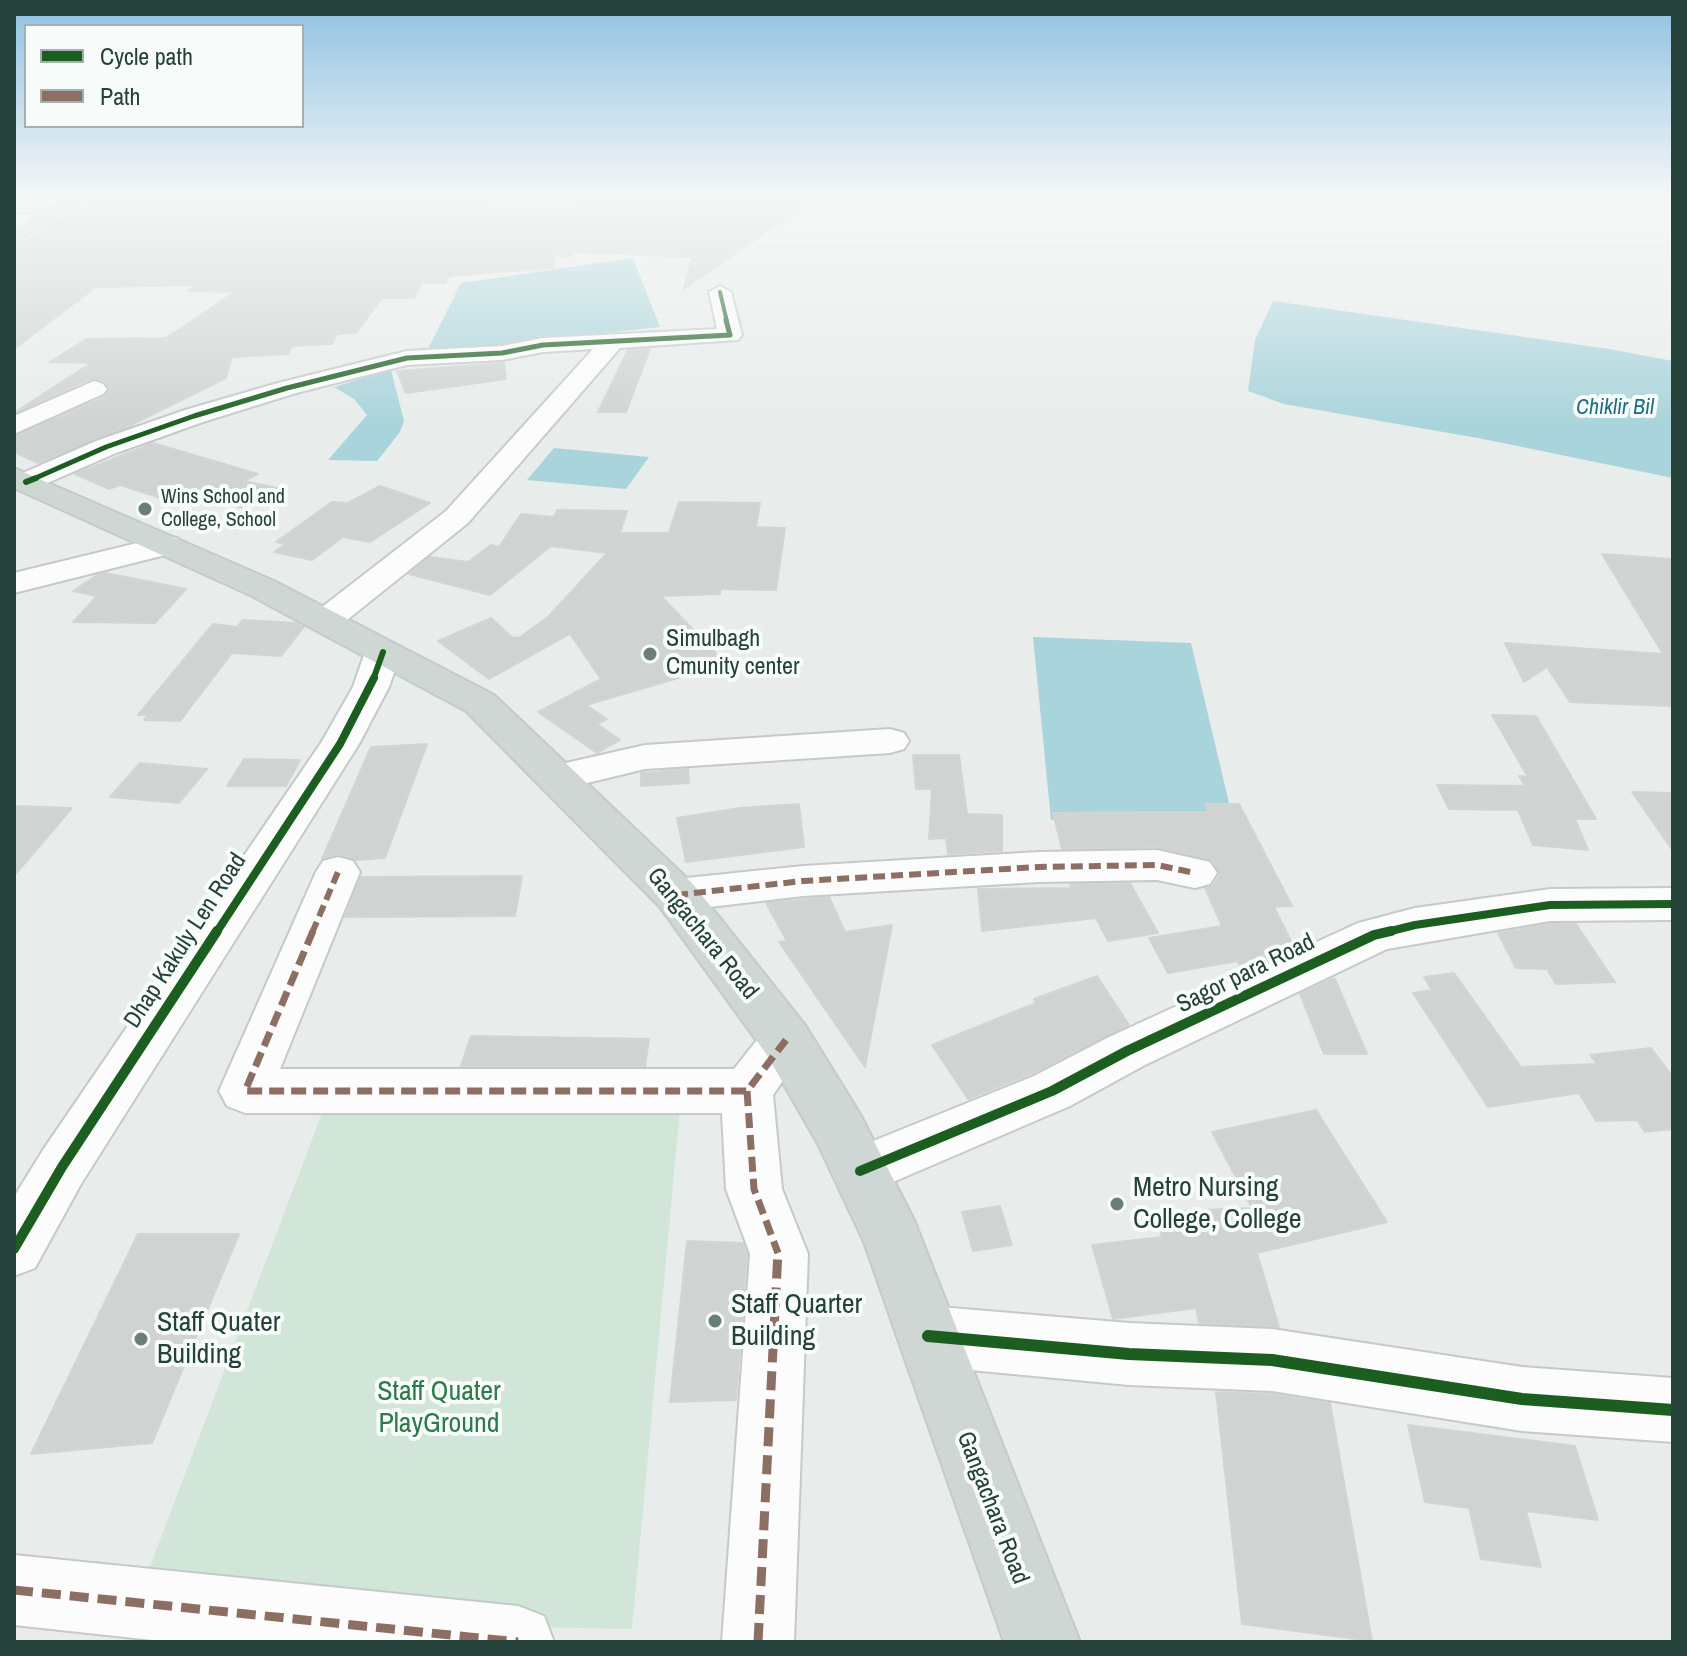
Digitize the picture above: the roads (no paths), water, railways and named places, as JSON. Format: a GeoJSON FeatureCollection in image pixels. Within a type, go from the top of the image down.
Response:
{"type":"FeatureCollection","features":[{"type":"Feature","properties":{"kind":"main road","name":"Gangachara Road"},"geometry":{"type":"LineString","coordinates":[[20,480],[262,588],[480,703],[676,895],[786,1040],[860,1171],[893,1240],[1042,1642]]}},
{"type":"Feature","properties":{"kind":"street"},"geometry":{"type":"LineString","coordinates":[[20,480],[194,416],[407,358],[502,353],[543,345],[730,335],[720,292]]}},
{"type":"Feature","properties":{"kind":"street"},"geometry":{"type":"LineString","coordinates":[[325,621],[457,517],[612,343]]}},
{"type":"Feature","properties":{"kind":"street"},"geometry":{"type":"LineString","coordinates":[[14,426],[94,389]]}},
{"type":"Feature","properties":{"kind":"street"},"geometry":{"type":"LineString","coordinates":[[14,583],[166,545]]}},
{"type":"Feature","properties":{"kind":"street","name":"Dhap Kakuly Len Road"},"geometry":{"type":"LineString","coordinates":[[14,1249],[71,1154],[340,744],[371,687],[383,652]]}},
{"type":"Feature","properties":{"kind":"street"},"geometry":{"type":"LineString","coordinates":[[558,777],[645,757],[890,741]]}},
{"type":"Feature","properties":{"kind":"street"},"geometry":{"type":"LineString","coordinates":[[676,895],[803,881],[1039,867],[1157,865],[1195,873]]}},
{"type":"Feature","properties":{"kind":"street"},"geometry":{"type":"LineString","coordinates":[[338,872],[245,1091],[747,1091]]}},
{"type":"Feature","properties":{"kind":"street","name":"Sagor para Road"},"geometry":{"type":"LineString","coordinates":[[860,1171],[1052,1091],[1127,1051],[1374,935],[1415,925],[1550,905],[1673,904]]}},
{"type":"Feature","properties":{"kind":"street"},"geometry":{"type":"LineString","coordinates":[[758,1642],[779,1254],[754,1189],[747,1091],[786,1040]]}},
{"type":"Feature","properties":{"kind":"street"},"geometry":{"type":"LineString","coordinates":[[928,1336],[1129,1354],[1272,1360],[1522,1399],[1673,1410]]}},
{"type":"Feature","properties":{"kind":"street"},"geometry":{"type":"LineString","coordinates":[[14,1590],[518,1642]]}},
{"type":"Feature","properties":{"kind":"water"},"geometry":{"type":"Polygon","coordinates":[[[535,272],[639,272],[660,327],[426,353],[461,283],[535,272]]]}},
{"type":"Feature","properties":{"kind":"water","name":"Chiklir Bil"},"geometry":{"type":"Polygon","coordinates":[[[1273,301],[1673,361],[1673,478],[1483,439],[1284,404],[1248,391],[1255,340],[1273,301]]]}},
{"type":"Feature","properties":{"kind":"water"},"geometry":{"type":"Polygon","coordinates":[[[391,370],[404,421],[400,432],[377,461],[328,460],[367,415],[354,399],[334,387],[391,370]]]}},
{"type":"Feature","properties":{"kind":"water"},"geometry":{"type":"Polygon","coordinates":[[[554,448],[649,457],[626,489],[527,480],[554,448]]]}},
{"type":"Feature","properties":{"kind":"water"},"geometry":{"type":"Polygon","coordinates":[[[1033,637],[1191,643],[1235,828],[1051,820],[1033,637]]]}},
{"type":"Feature","properties":{"kind":"place","name":"Wins School and College, School"},"geometry":{"type":"Point","coordinates":[145,509]}},
{"type":"Feature","properties":{"kind":"place","name":"Simulbagh Cmunity center"},"geometry":{"type":"Point","coordinates":[650,654]}},
{"type":"Feature","properties":{"kind":"place","name":"Metro Nursing College, College"},"geometry":{"type":"Point","coordinates":[1117,1204]}},
{"type":"Feature","properties":{"kind":"place","name":"Staff Quarter Building"},"geometry":{"type":"Point","coordinates":[715,1321]}},
{"type":"Feature","properties":{"kind":"place","name":"Staff Quater Building"},"geometry":{"type":"Point","coordinates":[141,1339]}},
{"type":"Feature","properties":{"kind":"park label","name":"Staff Quater PlayGround"},"geometry":{"type":"Point","coordinates":[439,1408]}}]}
